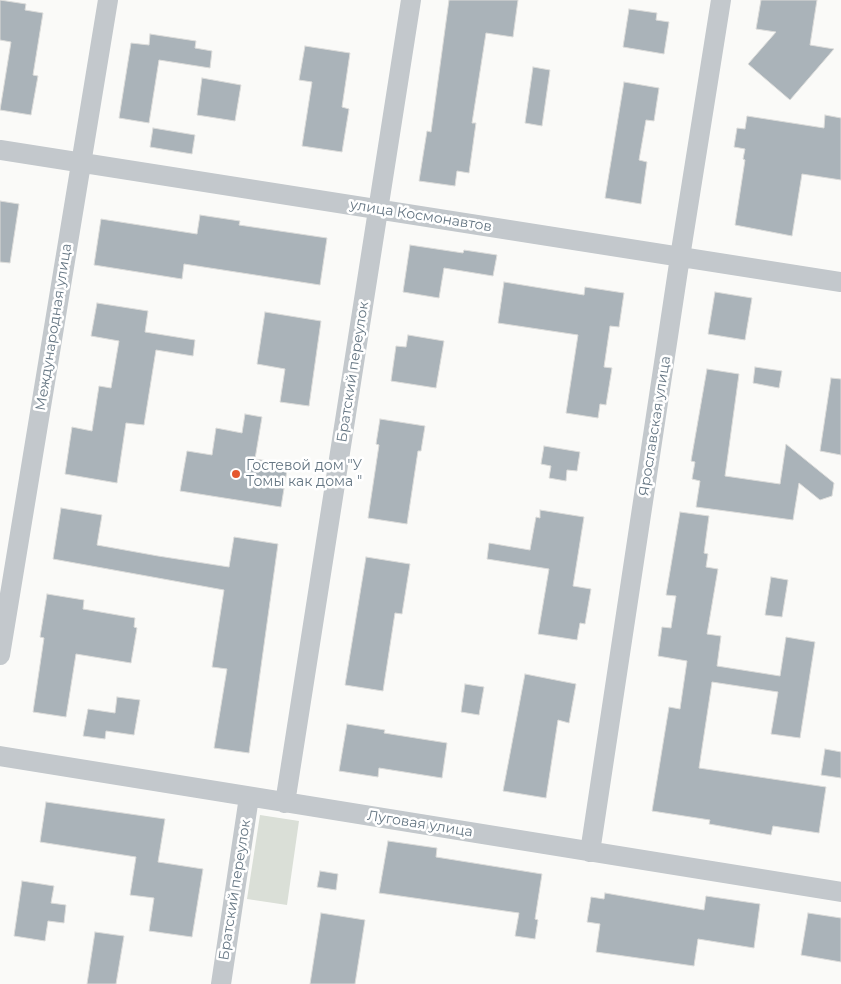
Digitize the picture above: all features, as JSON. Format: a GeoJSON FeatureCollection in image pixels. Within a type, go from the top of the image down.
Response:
{"type":"FeatureCollection","features":[{"type":"Feature","properties":{"kind":"street","name":"Международная улица"},"geometry":{"type":"LineString","coordinates":[[0,655],[108,0]]}},
{"type":"Feature","properties":{"kind":"street","name":"Братский переулок"},"geometry":{"type":"LineString","coordinates":[[285,803],[411,0]]}},
{"type":"Feature","properties":{"kind":"street","name":"Ярославская улица"},"geometry":{"type":"LineString","coordinates":[[590,852],[680,256],[721,0]]}},
{"type":"Feature","properties":{"kind":"street","name":"улица Космонавтов"},"geometry":{"type":"LineString","coordinates":[[0,150],[841,282]]}},
{"type":"Feature","properties":{"kind":"street","name":"Луговая улица"},"geometry":{"type":"LineString","coordinates":[[0,756],[841,892]]}},
{"type":"Feature","properties":{"kind":"street","name":"Братский переулок"},"geometry":{"type":"LineString","coordinates":[[221,984],[250,797]]}},
{"type":"Feature","properties":{"kind":"shaded area"},"geometry":{"type":"Polygon","coordinates":[[[260,815],[299,821],[287,905],[247,899],[260,815]]]}},
{"type":"Feature","properties":{"kind":"building"},"geometry":{"type":"Polygon","coordinates":[[[0,0],[26,4],[25,10],[43,13],[33,75],[38,76],[31,115],[0,110],[11,42],[0,40],[0,0]]]}},
{"type":"Feature","properties":{"kind":"building"},"geometry":{"type":"Polygon","coordinates":[[[449,0],[518,0],[513,37],[486,33],[472,123],[476,123],[469,173],[457,171],[455,186],[419,181],[427,131],[431,132],[449,0]]]}},
{"type":"Feature","properties":{"kind":"building"},"geometry":{"type":"Polygon","coordinates":[[[761,0],[817,0],[810,45],[834,49],[790,100],[748,64],[776,32],[756,29],[761,0]]]}},
{"type":"Feature","properties":{"kind":"building"},"geometry":{"type":"Polygon","coordinates":[[[629,9],[657,13],[656,20],[669,22],[664,54],[623,47],[629,9]]]}},
{"type":"Feature","properties":{"kind":"building"},"geometry":{"type":"Polygon","coordinates":[[[150,34],[196,41],[195,48],[212,51],[210,68],[159,60],[149,123],[119,118],[131,43],[149,45],[150,34]]]}},
{"type":"Feature","properties":{"kind":"building"},"geometry":{"type":"Polygon","coordinates":[[[305,46],[350,53],[342,107],[349,109],[342,152],[302,146],[312,82],[299,80],[305,46]]]}},
{"type":"Feature","properties":{"kind":"building"},"geometry":{"type":"Polygon","coordinates":[[[533,67],[550,70],[542,126],[525,123],[533,67]]]}},
{"type":"Feature","properties":{"kind":"building"},"geometry":{"type":"Polygon","coordinates":[[[202,78],[241,85],[235,121],[197,115],[202,78]]]}},
{"type":"Feature","properties":{"kind":"building"},"geometry":{"type":"Polygon","coordinates":[[[624,82],[659,88],[654,121],[646,120],[639,160],[647,162],[641,204],[605,198],[624,82]]]}},
{"type":"Feature","properties":{"kind":"building"},"geometry":{"type":"Polygon","coordinates":[[[825,115],[841,118],[841,180],[802,174],[792,236],[735,225],[745,160],[743,159],[745,149],[734,147],[737,128],[745,129],[747,116],[824,128],[825,115]]]}},
{"type":"Feature","properties":{"kind":"building"},"geometry":{"type":"Polygon","coordinates":[[[153,128],[195,135],[192,154],[150,147],[153,128]]]}},
{"type":"Feature","properties":{"kind":"building"},"geometry":{"type":"Polygon","coordinates":[[[0,201],[19,204],[10,263],[0,262],[0,201]]]}},
{"type":"Feature","properties":{"kind":"building"},"geometry":{"type":"Polygon","coordinates":[[[200,215],[240,221],[239,225],[327,238],[320,285],[184,264],[182,279],[94,265],[101,219],[197,234],[200,215]]]}},
{"type":"Feature","properties":{"kind":"building"},"geometry":{"type":"Polygon","coordinates":[[[410,245],[463,253],[464,250],[497,255],[493,276],[444,268],[439,298],[403,292],[410,245]]]}},
{"type":"Feature","properties":{"kind":"building"},"geometry":{"type":"Polygon","coordinates":[[[504,282],[584,295],[585,287],[624,293],[619,327],[610,326],[604,367],[612,368],[606,405],[600,404],[598,418],[566,413],[578,335],[498,323],[504,282]]]}},
{"type":"Feature","properties":{"kind":"building"},"geometry":{"type":"Polygon","coordinates":[[[715,292],[752,298],[745,340],[708,334],[715,292]]]}},
{"type":"Feature","properties":{"kind":"building"},"geometry":{"type":"Polygon","coordinates":[[[97,303],[148,311],[145,332],[195,340],[193,356],[156,350],[144,425],[126,423],[117,483],[65,474],[72,427],[92,431],[99,386],[111,388],[119,341],[91,336],[97,303]]]}},
{"type":"Feature","properties":{"kind":"building"},"geometry":{"type":"Polygon","coordinates":[[[265,312],[321,321],[309,406],[280,402],[285,369],[257,364],[265,312]]]}},
{"type":"Feature","properties":{"kind":"building"},"geometry":{"type":"Polygon","coordinates":[[[408,335],[444,341],[436,388],[391,381],[396,346],[406,347],[408,335]]]}},
{"type":"Feature","properties":{"kind":"building"},"geometry":{"type":"Polygon","coordinates":[[[755,367],[782,371],[779,388],[753,383],[755,367]]]}},
{"type":"Feature","properties":{"kind":"building"},"geometry":{"type":"Polygon","coordinates":[[[707,369],[739,374],[725,476],[780,484],[786,444],[834,483],[832,496],[820,500],[799,483],[793,520],[696,507],[700,481],[692,479],[695,462],[691,461],[707,369]]]}},
{"type":"Feature","properties":{"kind":"building"},"geometry":{"type":"Polygon","coordinates":[[[831,378],[841,379],[841,455],[820,451],[831,378]]]}},
{"type":"Feature","properties":{"kind":"building"},"geometry":{"type":"Polygon","coordinates":[[[245,414],[262,417],[255,459],[288,464],[281,507],[180,491],[187,451],[212,455],[216,428],[242,433],[245,414]]]}},
{"type":"Feature","properties":{"kind":"building"},"geometry":{"type":"Polygon","coordinates":[[[380,419],[425,426],[421,451],[418,451],[407,524],[368,518],[379,445],[376,444],[380,419]]]}},
{"type":"Feature","properties":{"kind":"building"},"geometry":{"type":"Polygon","coordinates":[[[544,446],[580,452],[577,471],[567,470],[566,481],[549,478],[551,466],[541,464],[544,446]]]}},
{"type":"Feature","properties":{"kind":"building"},"geometry":{"type":"Polygon","coordinates":[[[61,508],[102,515],[97,545],[158,556],[229,567],[234,537],[278,544],[249,753],[214,748],[227,669],[212,667],[224,590],[53,559],[61,508]]]}},
{"type":"Feature","properties":{"kind":"building"},"geometry":{"type":"Polygon","coordinates":[[[540,510],[584,517],[573,586],[591,589],[585,624],[580,623],[577,640],[538,634],[549,569],[487,559],[489,543],[530,550],[536,517],[540,518],[540,510]]]}},
{"type":"Feature","properties":{"kind":"building"},"geometry":{"type":"Polygon","coordinates":[[[680,512],[709,516],[704,553],[708,554],[706,567],[718,569],[707,634],[721,636],[717,666],[780,676],[786,637],[815,642],[800,738],[771,734],[778,692],[712,682],[699,768],[826,787],[819,833],[773,826],[771,835],[709,824],[710,820],[652,811],[669,707],[680,709],[687,661],[658,656],[662,627],[671,628],[676,596],[666,595],[680,512]]]}},
{"type":"Feature","properties":{"kind":"building"},"geometry":{"type":"Polygon","coordinates":[[[366,557],[410,564],[402,614],[395,613],[383,691],[345,685],[366,557]]]}},
{"type":"Feature","properties":{"kind":"building"},"geometry":{"type":"Polygon","coordinates":[[[771,577],[788,580],[782,617],[765,615],[771,577]]]}},
{"type":"Feature","properties":{"kind":"building"},"geometry":{"type":"Polygon","coordinates":[[[47,594],[84,600],[83,609],[135,618],[134,627],[137,628],[131,663],[76,654],[66,717],[33,712],[44,638],[40,637],[47,594]]]}},
{"type":"Feature","properties":{"kind":"building"},"geometry":{"type":"Polygon","coordinates":[[[525,674],[576,684],[569,723],[558,720],[546,798],[503,791],[525,674]]]}},
{"type":"Feature","properties":{"kind":"building"},"geometry":{"type":"Polygon","coordinates":[[[465,684],[484,687],[479,715],[461,712],[465,684]]]}},
{"type":"Feature","properties":{"kind":"building"},"geometry":{"type":"Polygon","coordinates":[[[117,697],[140,700],[134,735],[106,731],[105,739],[83,736],[88,709],[115,713],[117,697]]]}},
{"type":"Feature","properties":{"kind":"building"},"geometry":{"type":"Polygon","coordinates":[[[347,724],[385,730],[384,733],[447,743],[442,778],[379,768],[378,777],[339,771],[347,724]]]}},
{"type":"Feature","properties":{"kind":"building"},"geometry":{"type":"Polygon","coordinates":[[[825,749],[841,752],[841,778],[821,775],[825,749]]]}},
{"type":"Feature","properties":{"kind":"building"},"geometry":{"type":"Polygon","coordinates":[[[46,802],[165,819],[158,862],[203,869],[192,937],[149,931],[154,898],[130,895],[136,857],[40,842],[46,802]]]}},
{"type":"Feature","properties":{"kind":"building"},"geometry":{"type":"Polygon","coordinates":[[[388,841],[437,848],[436,857],[542,874],[535,919],[538,920],[535,939],[515,936],[519,913],[379,893],[388,841]]]}},
{"type":"Feature","properties":{"kind":"building"},"geometry":{"type":"Polygon","coordinates":[[[320,871],[338,874],[336,890],[317,887],[320,871]]]}},
{"type":"Feature","properties":{"kind":"building"},"geometry":{"type":"Polygon","coordinates":[[[22,881],[54,886],[51,903],[66,905],[64,923],[48,921],[45,941],[14,936],[22,881]]]}},
{"type":"Feature","properties":{"kind":"building"},"geometry":{"type":"Polygon","coordinates":[[[605,893],[704,910],[706,896],[760,904],[754,948],[698,939],[694,966],[596,952],[600,924],[587,922],[591,897],[604,899],[605,893]]]}},
{"type":"Feature","properties":{"kind":"building"},"geometry":{"type":"Polygon","coordinates":[[[321,913],[365,920],[355,984],[310,984],[321,913]]]}},
{"type":"Feature","properties":{"kind":"building"},"geometry":{"type":"Polygon","coordinates":[[[808,913],[841,918],[841,962],[801,955],[808,913]]]}},
{"type":"Feature","properties":{"kind":"building"},"geometry":{"type":"Polygon","coordinates":[[[95,932],[124,936],[116,984],[87,984],[95,932]]]}},
{"type":"Feature","properties":{"kind":"place","name":"Гостевой дом \"У Томы как дома \""},"geometry":{"type":"Point","coordinates":[236,474]}}]}
